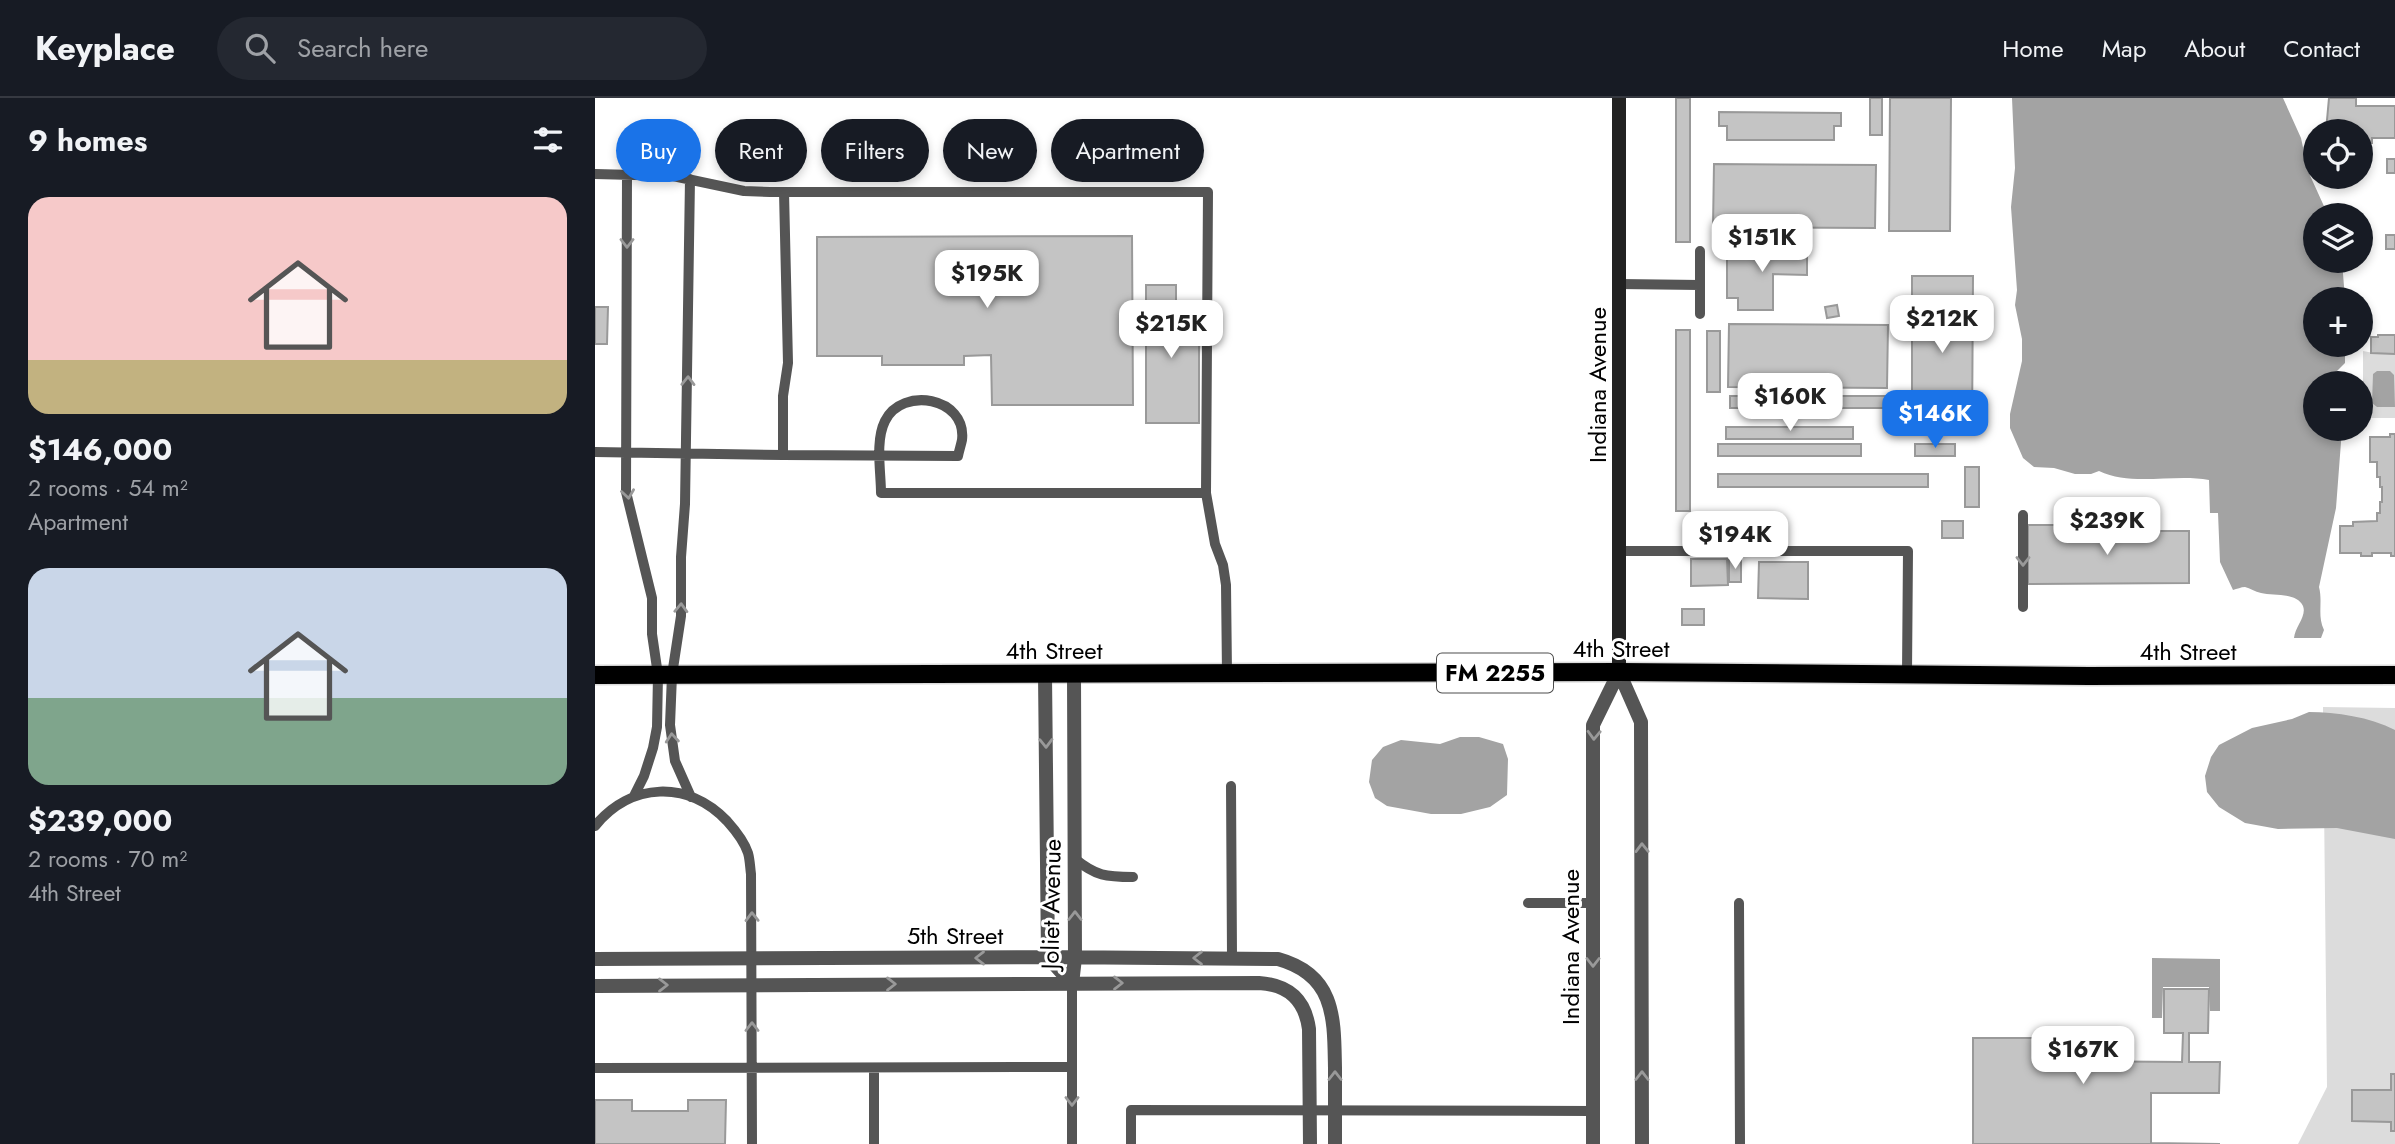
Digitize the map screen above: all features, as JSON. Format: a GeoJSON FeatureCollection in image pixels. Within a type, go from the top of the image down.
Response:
{"type":"FeatureCollection","features":[{"type":"Feature","properties":{"kind":"main road","name":"Indiana Avenue"},"geometry":{"type":"LineString","coordinates":[[1619,98],[1619,672]]}},
{"type":"Feature","properties":{"kind":"main road","name":"4th Street"},"geometry":{"type":"LineString","coordinates":[[595,676],[1619,672],[2089,676],[2395,675]]}},
{"type":"Feature","properties":{"kind":"street","name":"Indiana Avenue"},"geometry":{"type":"LineString","coordinates":[[1593,1144],[1593,725],[1619,672]]}},
{"type":"Feature","properties":{"kind":"street","name":"Indiana Avenue"},"geometry":{"type":"LineString","coordinates":[[1619,672],[1641,722],[1642,1144]]}},
{"type":"Feature","properties":{"kind":"street","name":"Joliet Avenue"},"geometry":{"type":"LineString","coordinates":[[1045,675],[1048,957],[1072,984]]}},
{"type":"Feature","properties":{"kind":"street","name":"Joliet Avenue"},"geometry":{"type":"LineString","coordinates":[[1072,984],[1075,958],[1074,675]]}},
{"type":"Feature","properties":{"kind":"street","name":"5th Street"},"geometry":{"type":"LineString","coordinates":[[595,959],[1278,959],[1311,976],[1329,1000],[1333,1014],[1335,1111]]}},
{"type":"Feature","properties":{"kind":"street","name":"5th Street"},"geometry":{"type":"LineString","coordinates":[[595,986],[1277,985],[1297,997],[1307,1015],[1310,1111]]}},
{"type":"Feature","properties":{"kind":"street"},"geometry":{"type":"LineString","coordinates":[[1310,1111],[1310,1144]]}},
{"type":"Feature","properties":{"kind":"street"},"geometry":{"type":"LineString","coordinates":[[1335,1111],[1335,1144]]}},
{"type":"Feature","properties":{"kind":"lane"},"geometry":{"type":"LineString","coordinates":[[595,174],[616,174]]}},
{"type":"Feature","properties":{"kind":"lane"},"geometry":{"type":"LineString","coordinates":[[701,181],[744,191],[784,192],[1208,192],[1206,494],[1226,585],[1227,674]]}},
{"type":"Feature","properties":{"kind":"lane"},"geometry":{"type":"LineString","coordinates":[[627,182],[626,492],[652,598],[652,634],[665,675],[671,744],[675,761],[691,797]]}},
{"type":"Feature","properties":{"kind":"lane"},"geometry":{"type":"LineString","coordinates":[[634,796],[653,748],[665,675],[681,616],[681,557],[687,454],[690,182]]}},
{"type":"Feature","properties":{"kind":"lane"},"geometry":{"type":"LineString","coordinates":[[783,454],[783,396],[787,363],[784,192]]}},
{"type":"Feature","properties":{"kind":"lane"},"geometry":{"type":"LineString","coordinates":[[1700,251],[1700,314]]}},
{"type":"Feature","properties":{"kind":"lane"},"geometry":{"type":"LineString","coordinates":[[1619,284],[1700,285]]}},
{"type":"Feature","properties":{"kind":"lane"},"geometry":{"type":"LineString","coordinates":[[595,452],[687,454],[783,454],[880,456],[958,456],[962,439],[960,423],[951,409],[938,401],[911,401],[895,408],[884,422],[880,456],[881,493],[1206,494]]}},
{"type":"Feature","properties":{"kind":"lane"},"geometry":{"type":"LineString","coordinates":[[2023,515],[2023,607]]}},
{"type":"Feature","properties":{"kind":"lane"},"geometry":{"type":"LineString","coordinates":[[1619,551],[1908,551],[1907,673]]}},
{"type":"Feature","properties":{"kind":"lane"},"geometry":{"type":"LineString","coordinates":[[1231,786],[1232,957]]}},
{"type":"Feature","properties":{"kind":"lane"},"geometry":{"type":"LineString","coordinates":[[595,826],[603,816],[623,801],[634,796],[664,791],[691,797],[721,815],[737,832],[747,852],[751,874],[752,1144]]}},
{"type":"Feature","properties":{"kind":"lane"},"geometry":{"type":"LineString","coordinates":[[1075,859],[1089,871],[1101,876],[1133,877]]}},
{"type":"Feature","properties":{"kind":"lane"},"geometry":{"type":"LineString","coordinates":[[1528,903],[1593,903]]}},
{"type":"Feature","properties":{"kind":"lane"},"geometry":{"type":"LineString","coordinates":[[1739,903],[1740,1144]]}},
{"type":"Feature","properties":{"kind":"lane"},"geometry":{"type":"LineString","coordinates":[[1072,984],[1072,1144]]}},
{"type":"Feature","properties":{"kind":"lane"},"geometry":{"type":"LineString","coordinates":[[595,1068],[1072,1067]]}},
{"type":"Feature","properties":{"kind":"lane"},"geometry":{"type":"LineString","coordinates":[[874,1068],[874,1144]]}},
{"type":"Feature","properties":{"kind":"lane"},"geometry":{"type":"LineString","coordinates":[[1131,1144],[1131,1110],[1593,1111]]}},
{"type":"Feature","properties":{"kind":"shaded area"},"geometry":{"type":"Polygon","coordinates":[[[2012,98],[2283,98],[2301,138],[2303,189],[2316,189],[2323,203],[2303,203],[2303,273],[2343,273],[2344,287],[2303,287],[2303,357],[2345,357],[2345,371],[2303,371],[2303,441],[2341,441],[2336,508],[2319,587],[2324,630],[2321,638],[2294,638],[2304,610],[2296,598],[2261,593],[2245,587],[2233,590],[2220,562],[2218,513],[2210,513],[2209,480],[2126,478],[2099,471],[2075,474],[2054,468],[2034,467],[2023,458],[2010,428],[2010,414],[2022,361],[2022,339],[2015,305],[2017,290],[2011,207],[2015,168],[2012,98]]]}},
{"type":"Feature","properties":{"kind":"shaded area"},"geometry":{"type":"Polygon","coordinates":[[[2373,353],[2395,354],[2395,418],[2373,418],[2373,371],[2363,371],[2363,357],[2373,357],[2373,353]]]}},
{"type":"Feature","properties":{"kind":"shaded area"},"geometry":{"type":"Polygon","coordinates":[[[2377,371],[2390,371],[2394,375],[2395,407],[2377,407],[2373,404],[2373,374],[2377,371]]]}},
{"type":"Feature","properties":{"kind":"shaded area"},"geometry":{"type":"Polygon","coordinates":[[[2323,707],[2395,708],[2395,1144],[2298,1144],[2327,1087],[2323,707]]]}},
{"type":"Feature","properties":{"kind":"shaded area"},"geometry":{"type":"Polygon","coordinates":[[[2309,712],[2353,716],[2395,730],[2395,839],[2337,828],[2278,829],[2245,823],[2219,807],[2207,792],[2205,776],[2211,757],[2219,745],[2252,728],[2292,719],[2309,712]]]}},
{"type":"Feature","properties":{"kind":"shaded area"},"geometry":{"type":"Polygon","coordinates":[[[1460,737],[1479,737],[1503,744],[1508,759],[1507,795],[1490,807],[1461,814],[1431,814],[1387,806],[1375,798],[1369,782],[1372,760],[1383,747],[1401,740],[1440,744],[1460,737]]]}},
{"type":"Feature","properties":{"kind":"shaded area"},"geometry":{"type":"Polygon","coordinates":[[[2152,958],[2220,959],[2220,1011],[2210,1011],[2209,987],[2163,987],[2162,1018],[2152,1018],[2152,958]]]}},
{"type":"Feature","properties":{"kind":"pier"},"geometry":{"type":"Polygon","coordinates":[[[2348,360],[2348,371],[2337,371],[2348,360]]]}},
{"type":"Feature","properties":{"kind":"building"},"geometry":{"type":"Polygon","coordinates":[[[1676,98],[1690,98],[1690,242],[1676,242],[1676,98]]]}},
{"type":"Feature","properties":{"kind":"building"},"geometry":{"type":"Polygon","coordinates":[[[1870,98],[1882,98],[1882,135],[1870,135],[1870,98]]]}},
{"type":"Feature","properties":{"kind":"building"},"geometry":{"type":"Polygon","coordinates":[[[1890,98],[1951,98],[1950,231],[1889,231],[1890,98]]]}},
{"type":"Feature","properties":{"kind":"building"},"geometry":{"type":"Polygon","coordinates":[[[2329,98],[2356,98],[2356,106],[2395,106],[2395,138],[2373,138],[2373,119],[2327,119],[2329,98]]]}},
{"type":"Feature","properties":{"kind":"building"},"geometry":{"type":"Polygon","coordinates":[[[1719,112],[1841,113],[1841,126],[1834,126],[1834,140],[1727,140],[1727,126],[1719,126],[1719,112]]]}},
{"type":"Feature","properties":{"kind":"building"},"geometry":{"type":"Polygon","coordinates":[[[2387,159],[2395,159],[2395,173],[2387,173],[2387,159]]]}},
{"type":"Feature","properties":{"kind":"building"},"geometry":{"type":"Polygon","coordinates":[[[1714,164],[1876,165],[1875,228],[1713,227],[1714,164]]]}},
{"type":"Feature","properties":{"kind":"building"},"geometry":{"type":"Polygon","coordinates":[[[2386,235],[2395,235],[2395,249],[2386,249],[2386,235]]]}},
{"type":"Feature","properties":{"kind":"building"},"geometry":{"type":"Polygon","coordinates":[[[1132,236],[1133,405],[992,405],[991,355],[964,356],[964,365],[882,365],[882,356],[817,356],[817,237],[1132,236]]]}},
{"type":"Feature","properties":{"kind":"building"},"geometry":{"type":"Polygon","coordinates":[[[1739,247],[1807,247],[1807,275],[1773,274],[1773,310],[1738,310],[1738,298],[1727,298],[1727,259],[1739,259],[1739,247]]]}},
{"type":"Feature","properties":{"kind":"building"},"geometry":{"type":"Polygon","coordinates":[[[1912,276],[1973,276],[1972,435],[1912,435],[1912,276]]]}},
{"type":"Feature","properties":{"kind":"building"},"geometry":{"type":"Polygon","coordinates":[[[1146,285],[1176,285],[1176,318],[1199,318],[1199,423],[1146,423],[1146,285]]]}},
{"type":"Feature","properties":{"kind":"building"},"geometry":{"type":"Polygon","coordinates":[[[1837,305],[1839,316],[1827,318],[1825,307],[1837,305]]]}},
{"type":"Feature","properties":{"kind":"building"},"geometry":{"type":"Polygon","coordinates":[[[595,307],[608,307],[607,344],[595,344],[595,307]]]}},
{"type":"Feature","properties":{"kind":"building"},"geometry":{"type":"Polygon","coordinates":[[[1729,324],[1888,325],[1887,388],[1728,387],[1729,324]]]}},
{"type":"Feature","properties":{"kind":"building"},"geometry":{"type":"Polygon","coordinates":[[[1676,330],[1690,330],[1690,511],[1676,511],[1676,330]]]}},
{"type":"Feature","properties":{"kind":"building"},"geometry":{"type":"Polygon","coordinates":[[[1707,331],[1720,331],[1720,392],[1707,392],[1707,331]]]}},
{"type":"Feature","properties":{"kind":"building"},"geometry":{"type":"Polygon","coordinates":[[[2395,335],[2395,354],[2373,353],[2373,337],[2395,335]]]}},
{"type":"Feature","properties":{"kind":"building"},"geometry":{"type":"Polygon","coordinates":[[[1730,396],[1798,396],[1798,408],[1730,408],[1730,396]]]}},
{"type":"Feature","properties":{"kind":"building"},"geometry":{"type":"Polygon","coordinates":[[[1832,396],[1886,396],[1886,408],[1832,408],[1832,396]]]}},
{"type":"Feature","properties":{"kind":"building"},"geometry":{"type":"Polygon","coordinates":[[[1726,427],[1853,427],[1853,439],[1726,439],[1726,427]]]}},
{"type":"Feature","properties":{"kind":"building"},"geometry":{"type":"Polygon","coordinates":[[[2390,434],[2395,434],[2395,556],[2391,556],[2391,553],[2361,556],[2361,553],[2340,553],[2340,526],[2353,526],[2353,522],[2377,521],[2382,502],[2382,487],[2380,477],[2377,477],[2377,462],[2370,462],[2370,441],[2373,441],[2373,437],[2390,437],[2390,434]]]}},
{"type":"Feature","properties":{"kind":"building"},"geometry":{"type":"Polygon","coordinates":[[[1718,444],[1861,444],[1861,456],[1718,456],[1718,444]]]}},
{"type":"Feature","properties":{"kind":"building"},"geometry":{"type":"Polygon","coordinates":[[[1915,444],[1955,444],[1955,456],[1915,456],[1915,444]]]}},
{"type":"Feature","properties":{"kind":"building"},"geometry":{"type":"Polygon","coordinates":[[[1965,467],[1979,467],[1979,507],[1965,507],[1965,467]]]}},
{"type":"Feature","properties":{"kind":"building"},"geometry":{"type":"Polygon","coordinates":[[[1718,474],[1928,474],[1928,487],[1718,487],[1718,474]]]}},
{"type":"Feature","properties":{"kind":"building"},"geometry":{"type":"Polygon","coordinates":[[[1942,521],[1963,521],[1963,538],[1942,538],[1942,521]]]}},
{"type":"Feature","properties":{"kind":"building"},"geometry":{"type":"Polygon","coordinates":[[[2028,525],[2056,525],[2056,531],[2189,531],[2189,583],[2028,584],[2028,525]]]}},
{"type":"Feature","properties":{"kind":"building"},"geometry":{"type":"Polygon","coordinates":[[[1691,559],[1727,559],[1728,585],[1691,586],[1691,559]]]}},
{"type":"Feature","properties":{"kind":"building"},"geometry":{"type":"Polygon","coordinates":[[[1729,560],[1741,560],[1741,582],[1729,582],[1729,560]]]}},
{"type":"Feature","properties":{"kind":"building"},"geometry":{"type":"Polygon","coordinates":[[[1759,562],[1808,562],[1808,599],[1758,598],[1759,562]]]}},
{"type":"Feature","properties":{"kind":"building"},"geometry":{"type":"Polygon","coordinates":[[[1682,609],[1704,609],[1704,625],[1682,625],[1682,609]]]}},
{"type":"Feature","properties":{"kind":"building"},"geometry":{"type":"Polygon","coordinates":[[[2164,989],[2209,989],[2208,1033],[2189,1033],[2189,1062],[2220,1062],[2219,1093],[2151,1093],[2151,1143],[2220,1144],[1973,1144],[1973,1038],[2062,1038],[2062,1061],[2182,1062],[2183,1033],[2164,1033],[2164,989]]]}},
{"type":"Feature","properties":{"kind":"building"},"geometry":{"type":"Polygon","coordinates":[[[2391,1074],[2395,1074],[2395,1131],[2391,1131],[2391,1122],[2352,1121],[2352,1090],[2391,1090],[2391,1074]]]}},
{"type":"Feature","properties":{"kind":"building"},"geometry":{"type":"Polygon","coordinates":[[[595,1100],[632,1100],[632,1111],[688,1111],[688,1100],[726,1100],[725,1144],[595,1144],[595,1100]]]}}]}
